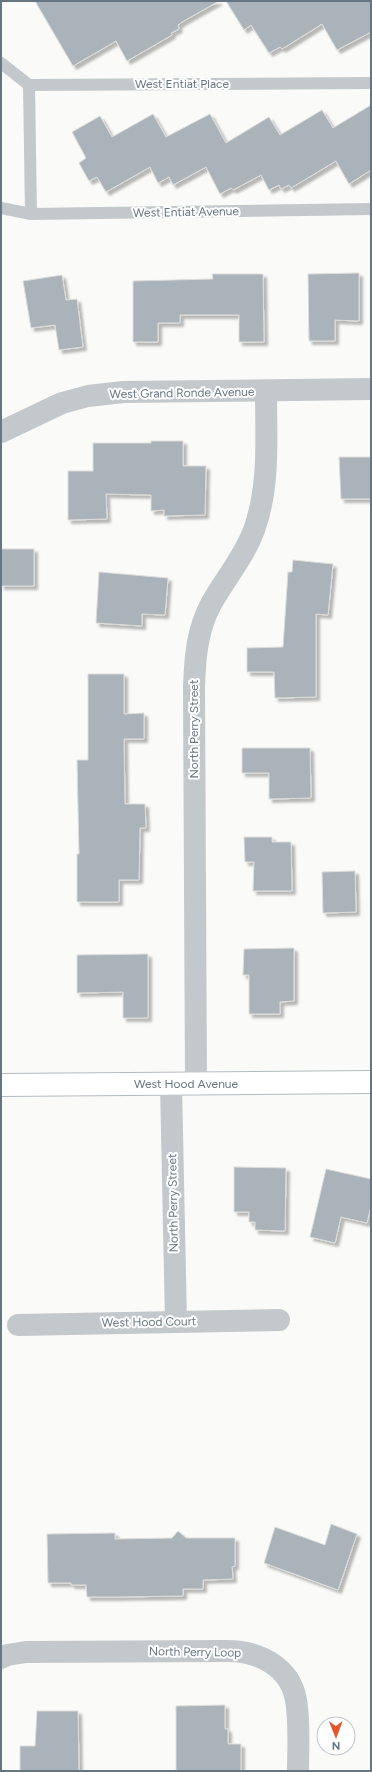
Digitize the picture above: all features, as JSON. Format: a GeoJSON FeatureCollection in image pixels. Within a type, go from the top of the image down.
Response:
{"type":"FeatureCollection","features":[{"type":"Feature","properties":{"kind":"street","name":"West Grand Ronde Avenue"},"geometry":{"type":"LineString","coordinates":[[1,432],[62,403],[88,396],[123,392],[371,389]]}},
{"type":"Feature","properties":{"kind":"street","name":"North Perry Street"},"geometry":{"type":"LineString","coordinates":[[196,1084],[195,653],[201,629],[211,605],[242,554],[254,530],[263,496],[266,462],[266,391]]}},
{"type":"Feature","properties":{"kind":"street","name":"West Hood Avenue"},"geometry":{"type":"LineString","coordinates":[[1,1085],[371,1082]]}},
{"type":"Feature","properties":{"kind":"street","name":"North Perry Street"},"geometry":{"type":"LineString","coordinates":[[171,1084],[176,1322]]}},
{"type":"Feature","properties":{"kind":"street","name":"West Hood Court"},"geometry":{"type":"LineString","coordinates":[[18,1324],[279,1320]]}},
{"type":"Feature","properties":{"kind":"street","name":"North Perry Loop"},"geometry":{"type":"LineString","coordinates":[[1,1658],[26,1652],[241,1651],[255,1654],[278,1667],[289,1682],[296,1699],[298,1771]]}},
{"type":"Feature","properties":{"kind":"lane"},"geometry":{"type":"LineString","coordinates":[[1,63],[29,85],[31,214]]}},
{"type":"Feature","properties":{"kind":"lane","name":"West Entiat Place"},"geometry":{"type":"LineString","coordinates":[[29,85],[371,83]]}},
{"type":"Feature","properties":{"kind":"lane","name":"West Entiat Avenue"},"geometry":{"type":"LineString","coordinates":[[1,208],[31,214],[371,209]]}},
{"type":"Feature","properties":{"kind":"building"},"geometry":{"type":"Polygon","coordinates":[[[35,1],[219,1],[182,22],[178,25],[179,29],[171,33],[172,35],[127,61],[116,41],[73,66],[35,1]]]}},
{"type":"Feature","properties":{"kind":"building"},"geometry":{"type":"Polygon","coordinates":[[[226,1],[371,1],[371,32],[337,50],[322,24],[282,49],[280,47],[269,53],[251,25],[244,30],[226,1]]]}},
{"type":"Feature","properties":{"kind":"building"},"geometry":{"type":"Polygon","coordinates":[[[371,105],[371,170],[349,184],[336,161],[291,188],[289,185],[281,189],[279,185],[269,190],[261,175],[233,190],[231,188],[220,194],[206,167],[173,185],[169,177],[158,183],[150,167],[106,192],[97,177],[89,181],[79,163],[86,158],[72,132],[100,116],[112,137],[153,114],[166,137],[210,114],[226,143],[269,117],[280,135],[322,110],[333,128],[371,105]]]}},
{"type":"Feature","properties":{"kind":"building"},"geometry":{"type":"Polygon","coordinates":[[[359,273],[359,321],[335,320],[335,341],[309,341],[308,274],[359,273]]]}},
{"type":"Feature","properties":{"kind":"building"},"geometry":{"type":"Polygon","coordinates":[[[212,274],[263,274],[264,342],[239,342],[239,315],[180,315],[180,323],[158,323],[158,342],[133,342],[133,281],[213,279],[212,274]]]}},
{"type":"Feature","properties":{"kind":"building"},"geometry":{"type":"Polygon","coordinates":[[[62,275],[66,300],[77,299],[83,347],[59,350],[55,325],[31,328],[23,281],[62,275]]]}},
{"type":"Feature","properties":{"kind":"building"},"geometry":{"type":"Polygon","coordinates":[[[151,441],[183,441],[183,466],[206,466],[205,515],[164,516],[164,510],[151,511],[151,495],[106,494],[107,519],[68,520],[68,471],[93,471],[93,443],[151,443],[151,441]]]}},
{"type":"Feature","properties":{"kind":"building"},"geometry":{"type":"Polygon","coordinates":[[[339,457],[371,457],[371,499],[341,499],[339,457]]]}},
{"type":"Feature","properties":{"kind":"building"},"geometry":{"type":"Polygon","coordinates":[[[1,549],[34,549],[34,586],[1,586],[1,549]]]}},
{"type":"Feature","properties":{"kind":"building"},"geometry":{"type":"Polygon","coordinates":[[[293,560],[333,564],[328,615],[316,614],[316,697],[275,698],[274,672],[247,672],[247,648],[283,647],[288,572],[292,572],[293,560]]]}},
{"type":"Feature","properties":{"kind":"building"},"geometry":{"type":"Polygon","coordinates":[[[99,572],[168,578],[165,615],[142,614],[142,626],[96,623],[99,572]]]}},
{"type":"Feature","properties":{"kind":"building"},"geometry":{"type":"Polygon","coordinates":[[[88,674],[124,674],[124,714],[144,713],[144,739],[124,739],[125,804],[145,804],[146,828],[140,828],[139,880],[119,880],[119,902],[77,902],[77,854],[79,854],[77,760],[88,760],[88,674]]]}},
{"type":"Feature","properties":{"kind":"building"},"geometry":{"type":"Polygon","coordinates":[[[242,748],[310,748],[311,798],[269,799],[269,773],[242,773],[242,748]]]}},
{"type":"Feature","properties":{"kind":"building"},"geometry":{"type":"Polygon","coordinates":[[[244,837],[272,837],[272,842],[291,842],[292,891],[253,891],[254,862],[245,862],[244,837]]]}},
{"type":"Feature","properties":{"kind":"building"},"geometry":{"type":"Polygon","coordinates":[[[355,871],[356,912],[323,913],[322,872],[355,871]]]}},
{"type":"Feature","properties":{"kind":"building"},"geometry":{"type":"Polygon","coordinates":[[[294,948],[294,1001],[280,1002],[280,1014],[249,1014],[249,975],[243,975],[244,949],[294,948]]]}},
{"type":"Feature","properties":{"kind":"building"},"geometry":{"type":"Polygon","coordinates":[[[148,954],[148,1018],[123,1018],[123,992],[77,993],[77,955],[148,954]]]}},
{"type":"Feature","properties":{"kind":"building"},"geometry":{"type":"Polygon","coordinates":[[[234,1167],[286,1168],[285,1231],[255,1230],[255,1222],[249,1222],[249,1212],[234,1212],[234,1167]]]}},
{"type":"Feature","properties":{"kind":"building"},"geometry":{"type":"Polygon","coordinates":[[[326,1169],[371,1179],[371,1206],[367,1223],[341,1217],[335,1243],[310,1237],[326,1169]]]}},
{"type":"Feature","properties":{"kind":"building"},"geometry":{"type":"Polygon","coordinates":[[[331,1524],[357,1534],[338,1590],[264,1563],[275,1527],[325,1545],[331,1524]]]}},
{"type":"Feature","properties":{"kind":"building"},"geometry":{"type":"Polygon","coordinates":[[[178,1531],[186,1538],[235,1538],[235,1566],[232,1567],[233,1579],[203,1580],[203,1589],[183,1589],[183,1596],[87,1597],[86,1585],[71,1585],[71,1583],[48,1583],[47,1534],[115,1533],[115,1539],[172,1538],[178,1531]]]}},
{"type":"Feature","properties":{"kind":"building"},"geometry":{"type":"Polygon","coordinates":[[[225,1705],[225,1729],[228,1729],[228,1744],[241,1744],[241,1771],[176,1771],[176,1706],[225,1705]]]}},
{"type":"Feature","properties":{"kind":"building"},"geometry":{"type":"Polygon","coordinates":[[[37,1711],[78,1711],[79,1771],[20,1771],[20,1746],[35,1746],[37,1711]]]}}]}
